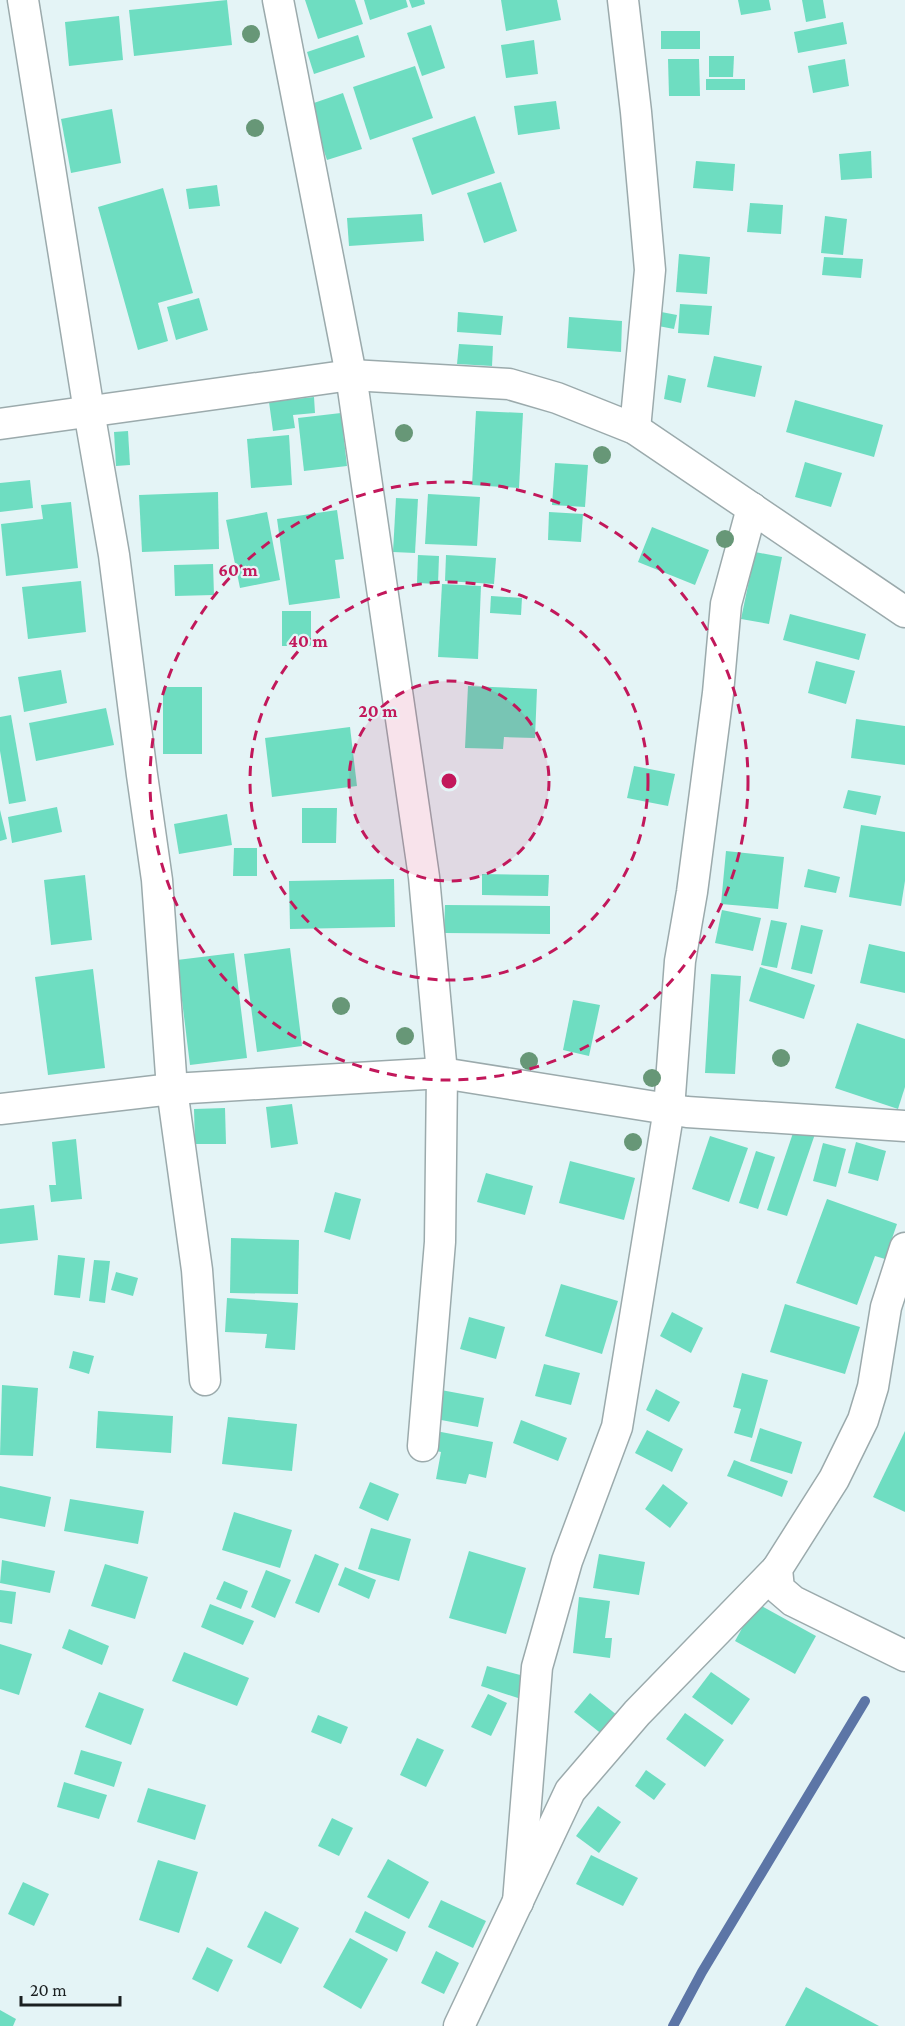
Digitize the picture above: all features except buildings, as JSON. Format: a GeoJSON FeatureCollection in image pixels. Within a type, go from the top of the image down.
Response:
{"type":"FeatureCollection","features":[{"type":"Feature","properties":{"kind":"street"},"geometry":{"type":"LineString","coordinates":[[23,0],[114,555],[157,880],[172,1089],[197,1270],[205,1380]]}},
{"type":"Feature","properties":{"kind":"street"},"geometry":{"type":"LineString","coordinates":[[278,0],[351,375],[424,877],[442,1073],[440,1242],[423,1446]]}},
{"type":"Feature","properties":{"kind":"street"},"geometry":{"type":"LineString","coordinates":[[623,0],[650,270],[635,429]]}},
{"type":"Feature","properties":{"kind":"street"},"geometry":{"type":"LineString","coordinates":[[0,424],[351,375],[509,384],[557,398],[635,429],[905,612]]}},
{"type":"Feature","properties":{"kind":"street"},"geometry":{"type":"LineString","coordinates":[[518,1902],[537,1667],[567,1562],[617,1427],[669,1109],[680,961],[692,892],[716,705],[726,604],[752,508]]}},
{"type":"Feature","properties":{"kind":"street"},"geometry":{"type":"LineString","coordinates":[[0,1109],[172,1089],[442,1073],[687,1112],[905,1126]]}},
{"type":"Feature","properties":{"kind":"street"},"geometry":{"type":"LineString","coordinates":[[459,2026],[570,1791],[637,1713],[777,1569],[834,1479],[863,1419],[873,1387],[886,1307],[905,1248]]}},
{"type":"Feature","properties":{"kind":"street"},"geometry":{"type":"LineString","coordinates":[[777,1569],[779,1589],[793,1601],[905,1656]]}},
{"type":"Feature","properties":{"kind":"waterway"},"geometry":{"type":"LineString","coordinates":[[673,2026],[702,1972],[865,1701]]}}]}
